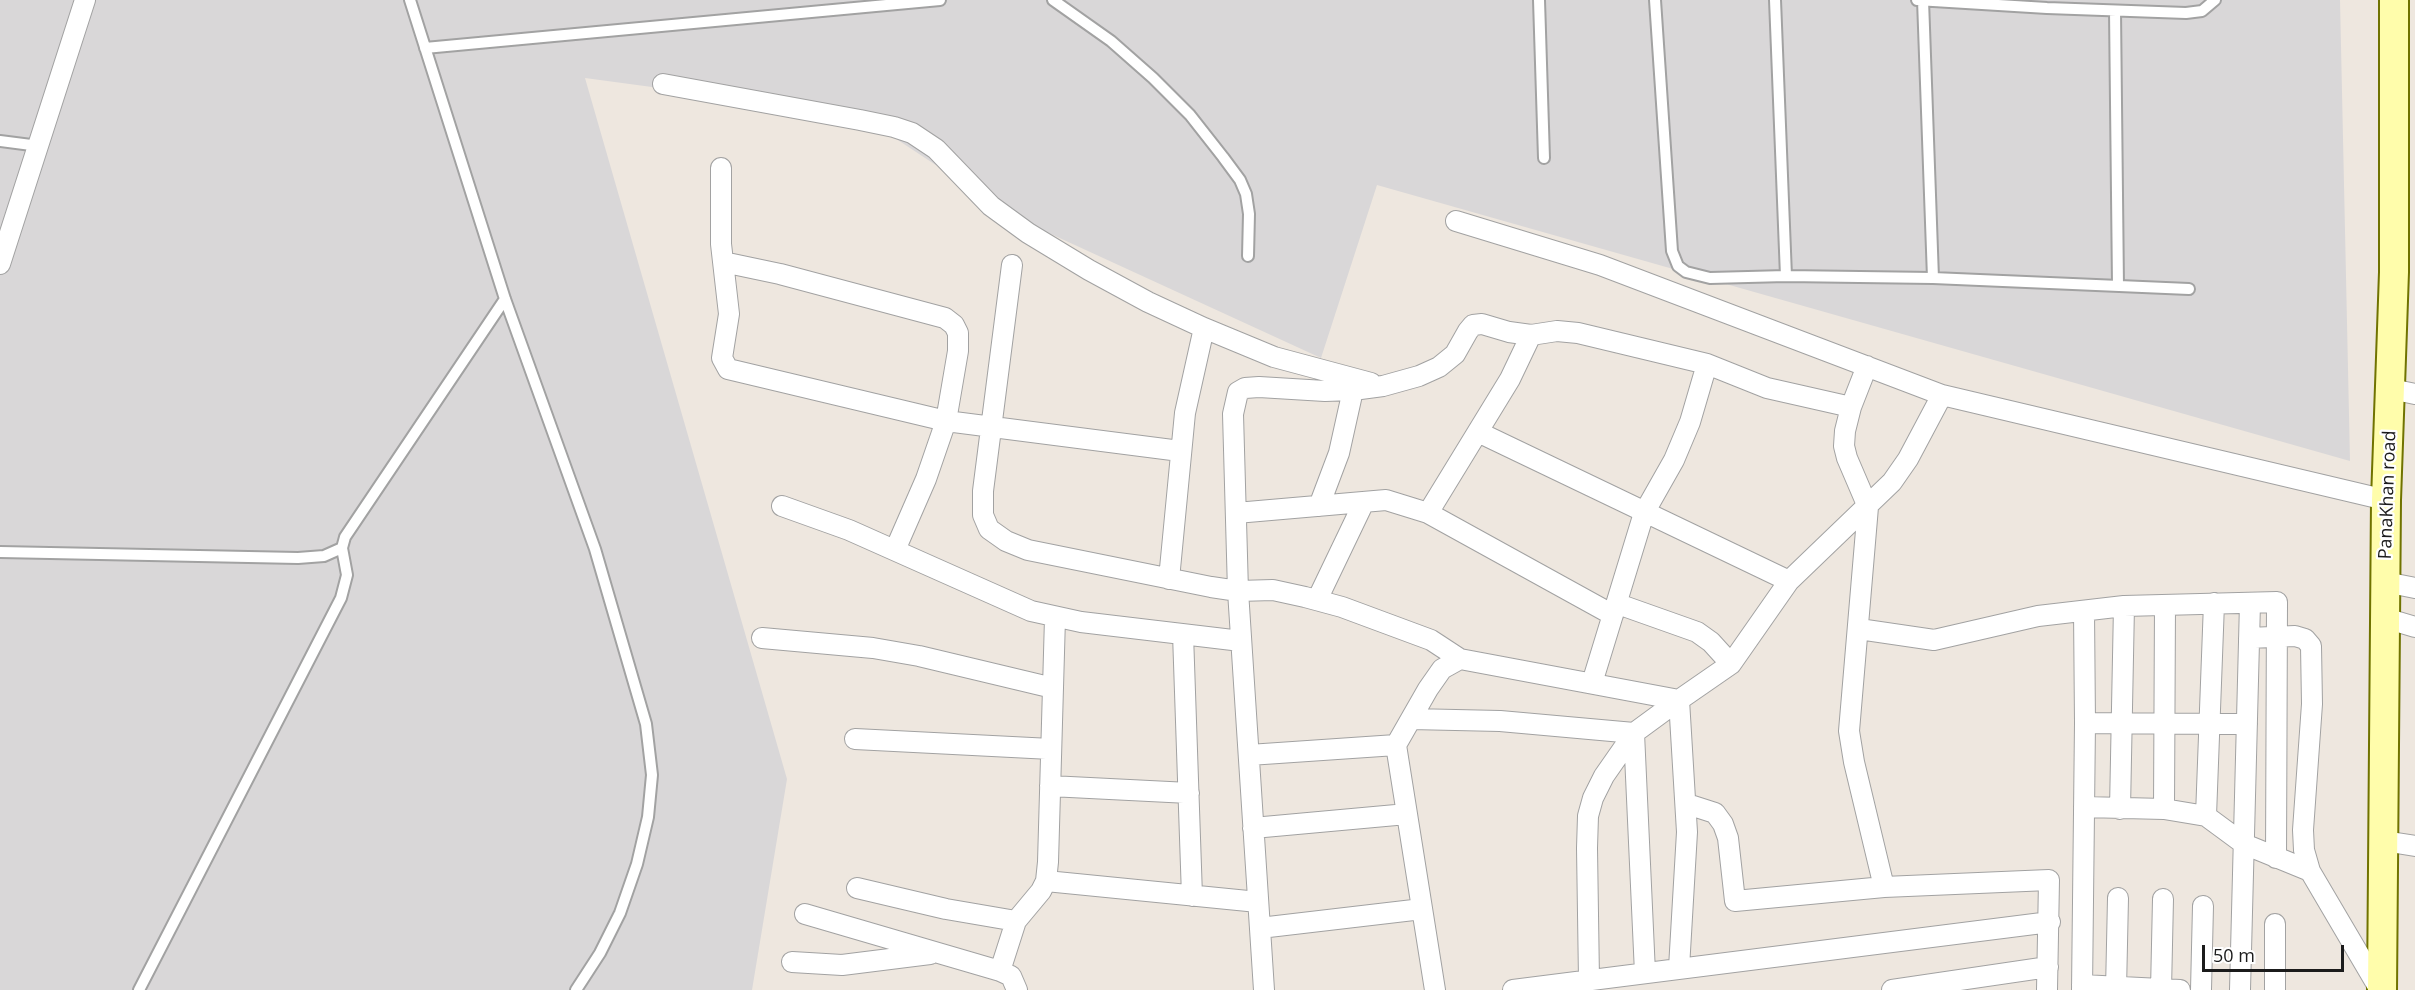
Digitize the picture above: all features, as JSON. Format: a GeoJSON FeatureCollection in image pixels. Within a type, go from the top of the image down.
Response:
{"type":"FeatureCollection","features":[{"type":"Feature","properties":{"kind":"street"},"geometry":{"type":"LineString","coordinates":[[0,264],[86,0]]}},
{"type":"Feature","properties":{"kind":"street","name":"PanaKhan road"},"geometry":{"type":"LineString","coordinates":[[2381,990],[2386,500],[2403,392],[2394,272],[2394,0]]}},
{"type":"Feature","properties":{"kind":"street"},"geometry":{"type":"LineString","coordinates":[[663,84],[860,120],[912,133],[936,149],[991,206],[1089,270],[1204,328],[1274,357],[1383,386]]}},
{"type":"Feature","properties":{"kind":"street"},"geometry":{"type":"LineString","coordinates":[[721,168],[723,262],[729,314],[722,358],[729,369],[946,421],[1180,451]]}},
{"type":"Feature","properties":{"kind":"street"},"geometry":{"type":"LineString","coordinates":[[1456,221],[1600,265],[1942,395],[2386,500]]}},
{"type":"Feature","properties":{"kind":"street"},"geometry":{"type":"LineString","coordinates":[[723,262],[780,274],[945,318],[954,325],[958,333],[958,342],[946,421],[926,479],[895,550]]}},
{"type":"Feature","properties":{"kind":"street"},"geometry":{"type":"LineString","coordinates":[[1012,265],[990,426],[983,515],[989,529],[1006,541],[1028,550],[1169,579],[1238,591],[1273,590],[1317,600],[1431,640],[1460,659],[1679,700]]}},
{"type":"Feature","properties":{"kind":"street"},"geometry":{"type":"LineString","coordinates":[[1264,990],[1238,591],[1233,414],[1238,392],[1245,388],[1259,387],[1326,391],[1353,390],[1383,386],[1419,376],[1439,367],[1455,354],[1473,325],[1482,324],[1509,332],[1531,335],[1557,332],[1578,333],[1707,364],[1767,388],[1851,407]]}},
{"type":"Feature","properties":{"kind":"street"},"geometry":{"type":"LineString","coordinates":[[1169,579],[1185,413],[1204,328]]}},
{"type":"Feature","properties":{"kind":"street"},"geometry":{"type":"LineString","coordinates":[[1428,513],[1510,379],[1531,335]]}},
{"type":"Feature","properties":{"kind":"street"},"geometry":{"type":"LineString","coordinates":[[1592,683],[1644,513],[1674,460],[1690,422],[1707,364]]}},
{"type":"Feature","properties":{"kind":"street"},"geometry":{"type":"LineString","coordinates":[[1867,366],[1851,407],[1845,430],[1847,458],[1868,507],[1850,731],[1854,762],[1884,887]]}},
{"type":"Feature","properties":{"kind":"street"},"geometry":{"type":"LineString","coordinates":[[1319,506],[1339,453],[1353,390]]}},
{"type":"Feature","properties":{"kind":"street"},"geometry":{"type":"LineString","coordinates":[[1589,980],[1588,816],[1593,798],[1604,776],[1634,733],[1731,664],[1790,581],[1892,482],[1908,459],[1942,395]]}},
{"type":"Feature","properties":{"kind":"street"},"geometry":{"type":"LineString","coordinates":[[1478,432],[1790,581]]}},
{"type":"Feature","properties":{"kind":"street"},"geometry":{"type":"LineString","coordinates":[[1236,513],[1386,500],[1428,513],[1615,609],[1697,632],[1711,642],[1731,664]]}},
{"type":"Feature","properties":{"kind":"street"},"geometry":{"type":"LineString","coordinates":[[1317,600],[1364,502]]}},
{"type":"Feature","properties":{"kind":"street"},"geometry":{"type":"LineString","coordinates":[[782,506],[849,530],[1030,611],[1055,618],[1241,641]]}},
{"type":"Feature","properties":{"kind":"street"},"geometry":{"type":"LineString","coordinates":[[2385,582],[2415,588]]}},
{"type":"Feature","properties":{"kind":"street"},"geometry":{"type":"LineString","coordinates":[[1859,629],[1934,640],[2038,616],[2124,606],[2277,602],[2276,858]]}},
{"type":"Feature","properties":{"kind":"street"},"geometry":{"type":"LineString","coordinates":[[2206,816],[2214,603]]}},
{"type":"Feature","properties":{"kind":"street"},"geometry":{"type":"LineString","coordinates":[[2240,990],[2250,603]]}},
{"type":"Feature","properties":{"kind":"street"},"geometry":{"type":"LineString","coordinates":[[2164,809],[2165,605]]}},
{"type":"Feature","properties":{"kind":"street"},"geometry":{"type":"LineString","coordinates":[[2120,809],[2124,606]]}},
{"type":"Feature","properties":{"kind":"street"},"geometry":{"type":"LineString","coordinates":[[2084,611],[2082,988],[2167,990],[2163,899]]}},
{"type":"Feature","properties":{"kind":"street"},"geometry":{"type":"LineString","coordinates":[[1000,971],[1016,921],[1041,891],[1046,881],[1055,618]]}},
{"type":"Feature","properties":{"kind":"street"},"geometry":{"type":"LineString","coordinates":[[2385,618],[2415,627]]}},
{"type":"Feature","properties":{"kind":"street"},"geometry":{"type":"LineString","coordinates":[[1183,634],[1192,896]]}},
{"type":"Feature","properties":{"kind":"street"},"geometry":{"type":"LineString","coordinates":[[2249,638],[2295,636],[2305,639],[2311,646],[2312,704],[2303,830],[2304,850],[2310,871],[2381,990]]}},
{"type":"Feature","properties":{"kind":"street"},"geometry":{"type":"LineString","coordinates":[[762,638],[873,648],[919,656],[1053,688]]}},
{"type":"Feature","properties":{"kind":"street"},"geometry":{"type":"LineString","coordinates":[[1435,990],[1396,745],[1442,669],[1460,659]]}},
{"type":"Feature","properties":{"kind":"street"},"geometry":{"type":"LineString","coordinates":[[1679,700],[1688,832],[1679,968]]}},
{"type":"Feature","properties":{"kind":"street"},"geometry":{"type":"LineString","coordinates":[[1411,719],[1500,721],[1634,733]]}},
{"type":"Feature","properties":{"kind":"street"},"geometry":{"type":"LineString","coordinates":[[2085,723],[2247,724]]}},
{"type":"Feature","properties":{"kind":"street"},"geometry":{"type":"LineString","coordinates":[[1634,733],[1645,973]]}},
{"type":"Feature","properties":{"kind":"street"},"geometry":{"type":"LineString","coordinates":[[855,739],[1051,749]]}},
{"type":"Feature","properties":{"kind":"street"},"geometry":{"type":"LineString","coordinates":[[1249,755],[1396,745]]}},
{"type":"Feature","properties":{"kind":"street"},"geometry":{"type":"LineString","coordinates":[[1050,786],[1189,793]]}},
{"type":"Feature","properties":{"kind":"street"},"geometry":{"type":"LineString","coordinates":[[1687,804],[1715,813],[1724,824],[1728,838],[1735,901],[1884,887],[2049,880],[2047,990]]}},
{"type":"Feature","properties":{"kind":"street"},"geometry":{"type":"LineString","coordinates":[[2084,807],[2164,809],[2206,816],[2244,844],[2310,871]]}},
{"type":"Feature","properties":{"kind":"street"},"geometry":{"type":"LineString","coordinates":[[1253,828],[1407,814]]}},
{"type":"Feature","properties":{"kind":"street"},"geometry":{"type":"LineString","coordinates":[[2384,841],[2415,846]]}},
{"type":"Feature","properties":{"kind":"street"},"geometry":{"type":"LineString","coordinates":[[1046,881],[1258,902]]}},
{"type":"Feature","properties":{"kind":"street"},"geometry":{"type":"LineString","coordinates":[[857,888],[946,909],[1016,921]]}},
{"type":"Feature","properties":{"kind":"street"},"geometry":{"type":"LineString","coordinates":[[2116,988],[2118,898]]}},
{"type":"Feature","properties":{"kind":"street"},"geometry":{"type":"LineString","coordinates":[[2201,990],[2203,906]]}},
{"type":"Feature","properties":{"kind":"street"},"geometry":{"type":"LineString","coordinates":[[1260,928],[1422,909]]}},
{"type":"Feature","properties":{"kind":"street"},"geometry":{"type":"LineString","coordinates":[[805,914],[1000,971],[1011,976],[1017,990]]}},
{"type":"Feature","properties":{"kind":"street"},"geometry":{"type":"LineString","coordinates":[[1513,990],[2050,922]]}},
{"type":"Feature","properties":{"kind":"street"},"geometry":{"type":"LineString","coordinates":[[2275,990],[2276,924]]}},
{"type":"Feature","properties":{"kind":"street"},"geometry":{"type":"LineString","coordinates":[[792,962],[842,965],[939,953]]}},
{"type":"Feature","properties":{"kind":"street"},"geometry":{"type":"LineString","coordinates":[[1892,990],[1980,984],[2048,967]]}},
{"type":"Feature","properties":{"kind":"lane"},"geometry":{"type":"LineString","coordinates":[[410,0],[505,299],[595,549],[646,724],[652,775],[648,817],[642,841],[620,913],[600,953],[576,990]]}},
{"type":"Feature","properties":{"kind":"lane"},"geometry":{"type":"LineString","coordinates":[[425,48],[887,3],[940,0]]}},
{"type":"Feature","properties":{"kind":"lane"},"geometry":{"type":"LineString","coordinates":[[1053,0],[1111,41],[1153,78],[1190,115],[1223,157],[1240,180],[1246,194],[1249,214],[1248,256]]}},
{"type":"Feature","properties":{"kind":"lane"},"geometry":{"type":"LineString","coordinates":[[1539,0],[1544,158]]}},
{"type":"Feature","properties":{"kind":"lane"},"geometry":{"type":"LineString","coordinates":[[1656,0],[1672,251],[1678,266],[1686,272],[1710,278],[1786,276],[1933,278],[2189,289]]}},
{"type":"Feature","properties":{"kind":"lane"},"geometry":{"type":"LineString","coordinates":[[1775,0],[1786,276]]}},
{"type":"Feature","properties":{"kind":"lane"},"geometry":{"type":"LineString","coordinates":[[1917,0],[2186,13],[2202,11],[2215,0]]}},
{"type":"Feature","properties":{"kind":"lane"},"geometry":{"type":"LineString","coordinates":[[1923,0],[1933,278]]}},
{"type":"Feature","properties":{"kind":"lane"},"geometry":{"type":"LineString","coordinates":[[2115,11],[2118,286]]}},
{"type":"Feature","properties":{"kind":"lane"},"geometry":{"type":"LineString","coordinates":[[0,141],[39,146]]}},
{"type":"Feature","properties":{"kind":"lane"},"geometry":{"type":"LineString","coordinates":[[139,990],[342,598],[347,574],[342,548],[345,537],[505,299]]}},
{"type":"Feature","properties":{"kind":"lane"},"geometry":{"type":"LineString","coordinates":[[0,552],[298,558],[324,556],[342,548]]}},
{"type":"Feature","properties":{"kind":"shaded area"},"geometry":{"type":"Polygon","coordinates":[[[0,0],[2340,0],[2350,461],[1377,185],[1321,358],[1016,218],[860,115],[585,78],[787,779],[752,990],[0,990],[0,0]]]}}]}
